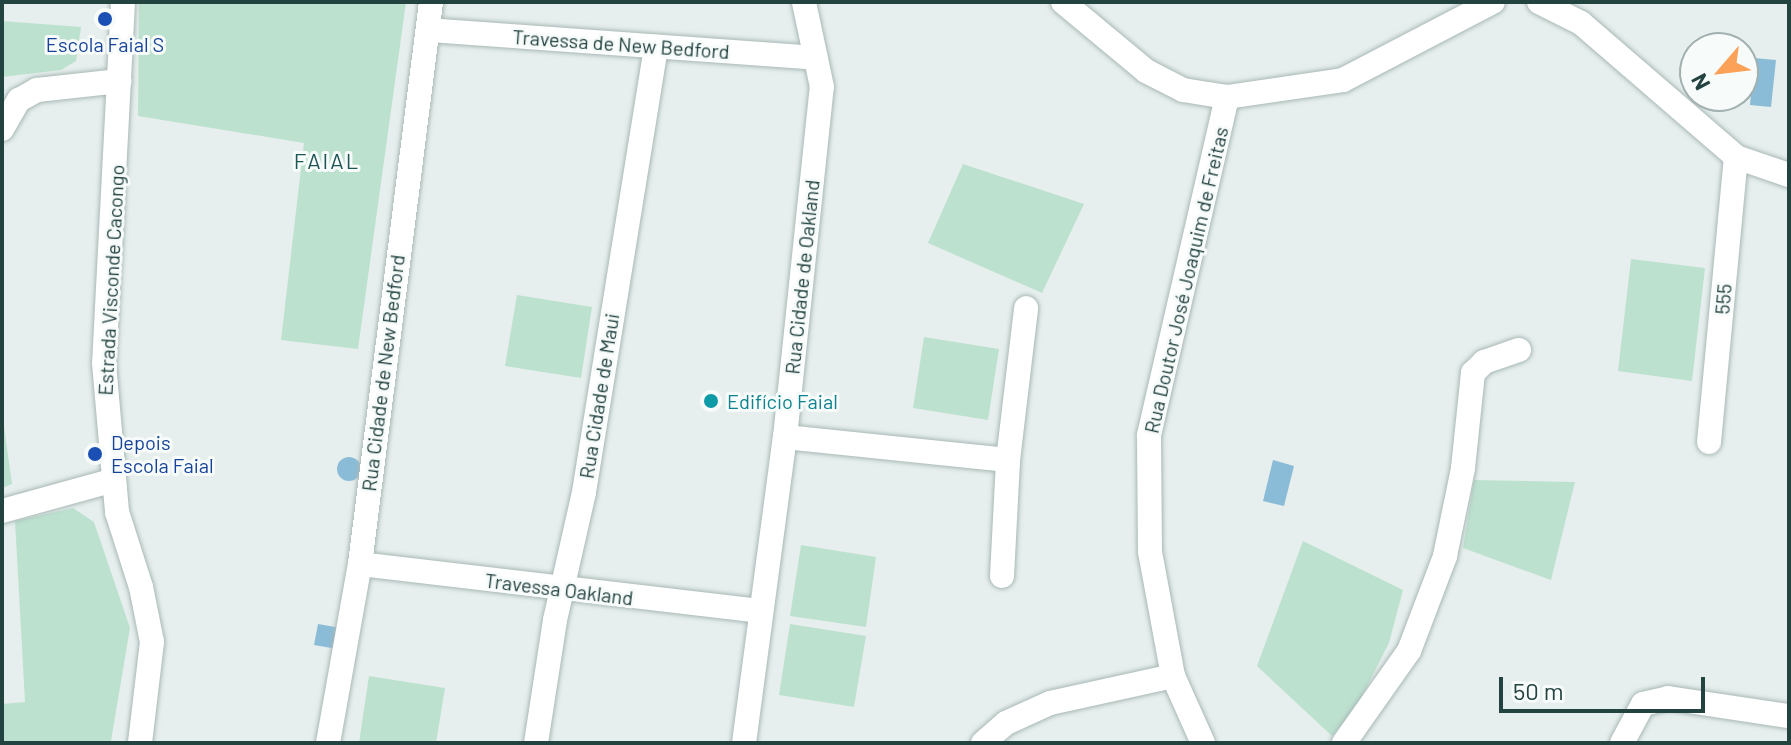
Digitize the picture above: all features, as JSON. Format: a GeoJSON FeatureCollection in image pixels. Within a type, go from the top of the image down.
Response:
{"type":"FeatureCollection","features":[{"type":"Feature","properties":{"kind":"street","name":"Estrada Visconde Cacongo"},"geometry":{"type":"LineString","coordinates":[[123,2],[104,363],[111,481],[152,642],[140,743]]}},
{"type":"Feature","properties":{"kind":"street","name":"Rua Cidade de New Bedford"},"geometry":{"type":"LineString","coordinates":[[328,743],[360,564],[431,2]]}},
{"type":"Feature","properties":{"kind":"street","name":"Rua Cidade de Oakland"},"geometry":{"type":"LineString","coordinates":[[744,743],[758,611],[785,437],[822,87],[804,2]]}},
{"type":"Feature","properties":{"kind":"street"},"geometry":{"type":"LineString","coordinates":[[1063,2],[1146,71],[1183,90],[1227,97],[1343,80],[1493,2]]}},
{"type":"Feature","properties":{"kind":"street"},"geometry":{"type":"LineString","coordinates":[[1539,2],[1581,23],[1736,157],[1789,175]]}},
{"type":"Feature","properties":{"kind":"street","name":"Travessa de New Bedford"},"geometry":{"type":"LineString","coordinates":[[428,30],[815,58]]}},
{"type":"Feature","properties":{"kind":"street","name":"Rua Cidade de Maui"},"geometry":{"type":"LineString","coordinates":[[536,743],[555,620],[565,591],[656,47]]}},
{"type":"Feature","properties":{"kind":"street"},"geometry":{"type":"LineString","coordinates":[[2,129],[19,100],[37,90],[120,81]]}},
{"type":"Feature","properties":{"kind":"street","name":"Rua Doutor José Joaquim de Freitas"},"geometry":{"type":"LineString","coordinates":[[1203,743],[1173,676],[1150,552],[1149,435],[1227,97]]}},
{"type":"Feature","properties":{"kind":"street","name":"555"},"geometry":{"type":"LineString","coordinates":[[1709,442],[1736,157]]}},
{"type":"Feature","properties":{"kind":"street"},"geometry":{"type":"LineString","coordinates":[[1002,576],[1008,460],[1026,308]]}},
{"type":"Feature","properties":{"kind":"street"},"geometry":{"type":"LineString","coordinates":[[1344,743],[1409,651],[1445,556],[1463,468],[1473,373],[1484,362],[1519,350]]}},
{"type":"Feature","properties":{"kind":"street"},"geometry":{"type":"LineString","coordinates":[[785,437],[1008,460]]}},
{"type":"Feature","properties":{"kind":"street"},"geometry":{"type":"LineString","coordinates":[[2,511],[111,481]]}},
{"type":"Feature","properties":{"kind":"street","name":"Travessa Oakland"},"geometry":{"type":"LineString","coordinates":[[360,564],[565,591],[758,611]]}},
{"type":"Feature","properties":{"kind":"street"},"geometry":{"type":"LineString","coordinates":[[983,743],[1006,723],[1050,703],[1173,676]]}},
{"type":"Feature","properties":{"kind":"street"},"geometry":{"type":"LineString","coordinates":[[1622,743],[1643,704],[1668,698],[1789,716]]}},
{"type":"Feature","properties":{"kind":"green space"},"geometry":{"type":"Polygon","coordinates":[[[139,2],[406,2],[358,349],[281,340],[304,143],[138,116],[139,2]]]}},
{"type":"Feature","properties":{"kind":"green space"},"geometry":{"type":"Polygon","coordinates":[[[2,21],[81,27],[76,61],[61,70],[2,77],[2,21]]]}},
{"type":"Feature","properties":{"kind":"green space"},"geometry":{"type":"Polygon","coordinates":[[[963,164],[1084,204],[1042,293],[928,243],[963,164]]]}},
{"type":"Feature","properties":{"kind":"green space"},"geometry":{"type":"Polygon","coordinates":[[[1631,259],[1705,268],[1692,381],[1618,371],[1631,259]]]}},
{"type":"Feature","properties":{"kind":"green space"},"geometry":{"type":"Polygon","coordinates":[[[517,295],[592,307],[581,378],[505,366],[517,295]]]}},
{"type":"Feature","properties":{"kind":"green space"},"geometry":{"type":"Polygon","coordinates":[[[924,337],[999,349],[988,420],[913,408],[924,337]]]}},
{"type":"Feature","properties":{"kind":"green space"},"geometry":{"type":"Polygon","coordinates":[[[2,412],[12,484],[2,488],[2,412]]]}},
{"type":"Feature","properties":{"kind":"green space"},"geometry":{"type":"Polygon","coordinates":[[[1474,480],[1575,482],[1551,580],[1463,548],[1474,480]]]}},
{"type":"Feature","properties":{"kind":"green space"},"geometry":{"type":"Polygon","coordinates":[[[73,508],[94,522],[130,628],[111,741],[2,743],[2,704],[25,702],[15,521],[73,508]]]}},
{"type":"Feature","properties":{"kind":"green space"},"geometry":{"type":"Polygon","coordinates":[[[1303,541],[1403,590],[1389,643],[1356,708],[1332,736],[1257,666],[1303,541]]]}},
{"type":"Feature","properties":{"kind":"green space"},"geometry":{"type":"Polygon","coordinates":[[[801,545],[876,557],[866,627],[790,616],[801,545]]]}},
{"type":"Feature","properties":{"kind":"green space"},"geometry":{"type":"Polygon","coordinates":[[[790,624],[866,636],[854,707],[779,695],[790,624]]]}},
{"type":"Feature","properties":{"kind":"green space"},"geometry":{"type":"Polygon","coordinates":[[[369,676],[445,688],[436,743],[359,743],[369,676]]]}},
{"type":"Feature","properties":{"kind":"water"},"geometry":{"type":"Polygon","coordinates":[[[1759,58],[1776,60],[1771,107],[1759,106],[1759,58]]]}},
{"type":"Feature","properties":{"kind":"water"},"geometry":{"type":"Polygon","coordinates":[[[349,457],[360,464],[361,469],[354,480],[349,481],[338,474],[337,469],[344,458],[349,457]]]}},
{"type":"Feature","properties":{"kind":"water"},"geometry":{"type":"Polygon","coordinates":[[[1273,460],[1294,466],[1284,506],[1263,501],[1273,460]]]}},
{"type":"Feature","properties":{"kind":"water"},"geometry":{"type":"Polygon","coordinates":[[[318,624],[341,628],[337,649],[314,645],[318,624]]]}},
{"type":"Feature","properties":{"kind":"place","name":"Escola Faial S"},"geometry":{"type":"Point","coordinates":[105,19]}},
{"type":"Feature","properties":{"kind":"place","name":"Edifício Faial"},"geometry":{"type":"Point","coordinates":[711,401]}},
{"type":"Feature","properties":{"kind":"place","name":"Depois Escola Faial"},"geometry":{"type":"Point","coordinates":[95,454]}},
{"type":"Feature","properties":{"kind":"district","name":"FAIAL"},"geometry":{"type":"Point","coordinates":[327,161]}}]}
